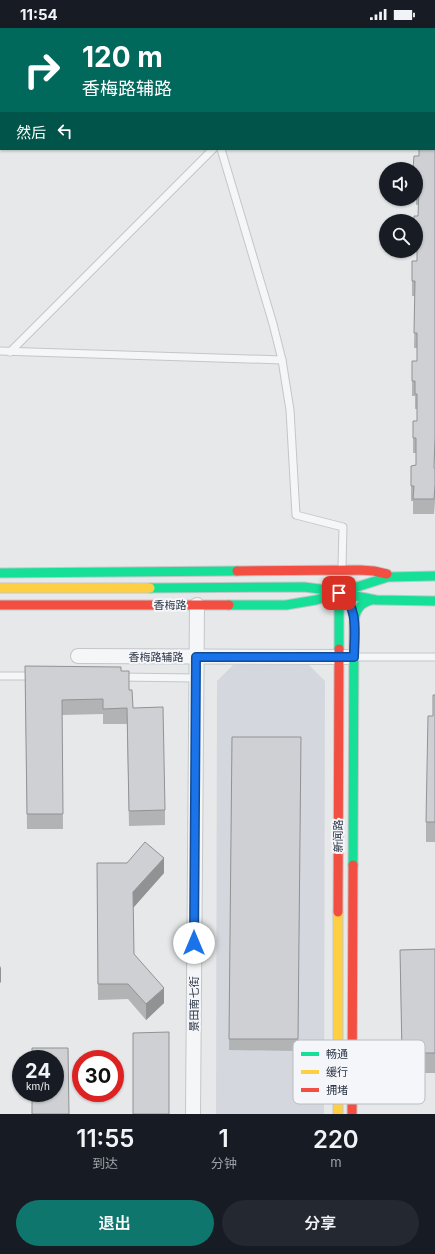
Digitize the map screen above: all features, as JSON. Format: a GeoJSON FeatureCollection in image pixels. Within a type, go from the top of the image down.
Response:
{"type":"FeatureCollection","features":[{"type":"Feature","properties":{"kind":"main road"},"geometry":{"type":"LineString","coordinates":[[0,572],[342,570],[374,571],[394,576]]}},
{"type":"Feature","properties":{"kind":"main road","name":"香梅路"},"geometry":{"type":"LineString","coordinates":[[0,605],[286,605],[309,602],[376,580],[394,576],[435,576]]}},
{"type":"Feature","properties":{"kind":"main road","name":"香梅路"},"geometry":{"type":"LineString","coordinates":[[0,588],[295,587],[310,588],[372,600],[435,601]]}},
{"type":"Feature","properties":{"kind":"main road","name":"新闻路"},"geometry":{"type":"LineString","coordinates":[[338,1040],[339,593],[345,596],[351,605],[354,622],[352,1040]]}},
{"type":"Feature","properties":{"kind":"main road","name":"新闻路"},"geometry":{"type":"LineString","coordinates":[[354,622],[356,611],[359,606],[364,602],[372,600]]}},
{"type":"Feature","properties":{"kind":"main road","name":"新闻路"},"geometry":{"type":"LineString","coordinates":[[338,1104],[338,1114]]}},
{"type":"Feature","properties":{"kind":"main road","name":"新闻路"},"geometry":{"type":"LineString","coordinates":[[352,1104],[352,1114]]}},
{"type":"Feature","properties":{"kind":"street","name":"景田南七街"},"geometry":{"type":"LineString","coordinates":[[193,1114],[197,605]]}},
{"type":"Feature","properties":{"kind":"street","name":"香梅路辅路"},"geometry":{"type":"LineString","coordinates":[[78,656],[354,657]]}},
{"type":"Feature","properties":{"kind":"lane"},"geometry":{"type":"LineString","coordinates":[[10,352],[212,150]]}},
{"type":"Feature","properties":{"kind":"lane"},"geometry":{"type":"LineString","coordinates":[[221,150],[273,324],[282,360],[290,410],[296,515],[342,527],[342,570]]}},
{"type":"Feature","properties":{"kind":"lane"},"geometry":{"type":"LineString","coordinates":[[0,351],[282,360]]}},
{"type":"Feature","properties":{"kind":"lane"},"geometry":{"type":"LineString","coordinates":[[354,657],[435,657]]}},
{"type":"Feature","properties":{"kind":"lane"},"geometry":{"type":"LineString","coordinates":[[0,676],[39,676]]}},
{"type":"Feature","properties":{"kind":"lane"},"geometry":{"type":"LineString","coordinates":[[110,677],[196,678]]}},
{"type":"Feature","properties":{"kind":"shaded area"},"geometry":{"type":"Polygon","coordinates":[[[233,665],[309,665],[325,681],[324,1040],[293,1040],[293,1104],[324,1104],[324,1114],[216,1114],[217,681],[233,665]]]}},
{"type":"Feature","properties":{"kind":"building"},"geometry":{"type":"Polygon","coordinates":[[[419,150],[435,150],[434,499],[413,499],[414,486],[411,486],[411,466],[416,465],[416,438],[413,438],[413,421],[417,421],[417,394],[415,394],[415,381],[412,381],[412,361],[417,361],[417,333],[414,333],[415,281],[412,281],[412,261],[417,261],[417,258],[423,258],[423,214],[418,214],[418,206],[423,206],[423,162],[414,162],[414,156],[419,156],[419,150]]]}},
{"type":"Feature","properties":{"kind":"building"},"geometry":{"type":"Polygon","coordinates":[[[25,666],[121,667],[121,671],[129,671],[129,690],[132,690],[133,708],[163,707],[165,810],[129,811],[127,708],[103,709],[103,699],[62,700],[63,814],[27,814],[25,666]]]}},
{"type":"Feature","properties":{"kind":"building"},"geometry":{"type":"Polygon","coordinates":[[[433,695],[435,695],[435,822],[426,822],[428,716],[433,716],[433,695]]]}},
{"type":"Feature","properties":{"kind":"building"},"geometry":{"type":"Polygon","coordinates":[[[232,737],[301,737],[298,1039],[229,1039],[232,737]]]}},
{"type":"Feature","properties":{"kind":"building"},"geometry":{"type":"Polygon","coordinates":[[[145,842],[164,858],[133,892],[134,954],[164,988],[146,1004],[128,984],[98,984],[97,863],[127,863],[145,842]]]}},
{"type":"Feature","properties":{"kind":"building"},"geometry":{"type":"Polygon","coordinates":[[[435,949],[435,1053],[425,1053],[425,1040],[402,1040],[400,950],[435,949]]]}},
{"type":"Feature","properties":{"kind":"building"},"geometry":{"type":"Polygon","coordinates":[[[169,1032],[169,1114],[133,1114],[133,1033],[169,1032]]]}},
{"type":"Feature","properties":{"kind":"building"},"geometry":{"type":"Polygon","coordinates":[[[32,1048],[68,1048],[69,1114],[32,1114],[32,1102],[64,1102],[64,1050],[32,1050],[32,1048]]]}},
{"type":"Feature","properties":{"kind":"traffic: fast"},"geometry":{"type":"LineString","coordinates":[[0,573],[237,571]]}},
{"type":"Feature","properties":{"kind":"traffic: fast"},"geometry":{"type":"LineString","coordinates":[[229,605],[286,605],[316,600],[388,577],[435,576]]}},
{"type":"Feature","properties":{"kind":"traffic: fast"},"geometry":{"type":"LineString","coordinates":[[150,588],[304,587],[376,600],[435,601]]}},
{"type":"Feature","properties":{"kind":"traffic: fast"},"geometry":{"type":"LineString","coordinates":[[339,593],[339,649]]}},
{"type":"Feature","properties":{"kind":"traffic: fast"},"geometry":{"type":"LineString","coordinates":[[353,865],[354,622],[357,611],[361,605],[372,600]]}},
{"type":"Feature","properties":{"kind":"traffic: slow"},"geometry":{"type":"LineString","coordinates":[[0,588],[150,588]]}},
{"type":"Feature","properties":{"kind":"traffic: slow"},"geometry":{"type":"LineString","coordinates":[[338,912],[338,1040]]}},
{"type":"Feature","properties":{"kind":"traffic: slow"},"geometry":{"type":"LineString","coordinates":[[338,1104],[338,1114]]}},
{"type":"Feature","properties":{"kind":"traffic: jam"},"geometry":{"type":"LineString","coordinates":[[237,571],[360,570],[387,574]]}},
{"type":"Feature","properties":{"kind":"traffic: jam"},"geometry":{"type":"LineString","coordinates":[[0,605],[229,605]]}},
{"type":"Feature","properties":{"kind":"traffic: jam"},"geometry":{"type":"LineString","coordinates":[[338,912],[339,649]]}},
{"type":"Feature","properties":{"kind":"traffic: jam"},"geometry":{"type":"LineString","coordinates":[[352,1040],[353,865]]}},
{"type":"Feature","properties":{"kind":"traffic: jam"},"geometry":{"type":"LineString","coordinates":[[352,1104],[352,1114]]}},
{"type":"Feature","properties":{"kind":"route"},"geometry":{"type":"LineString","coordinates":[[194,943],[196,657],[354,657],[354,617],[352,609],[345,596],[339,593]]}}]}
